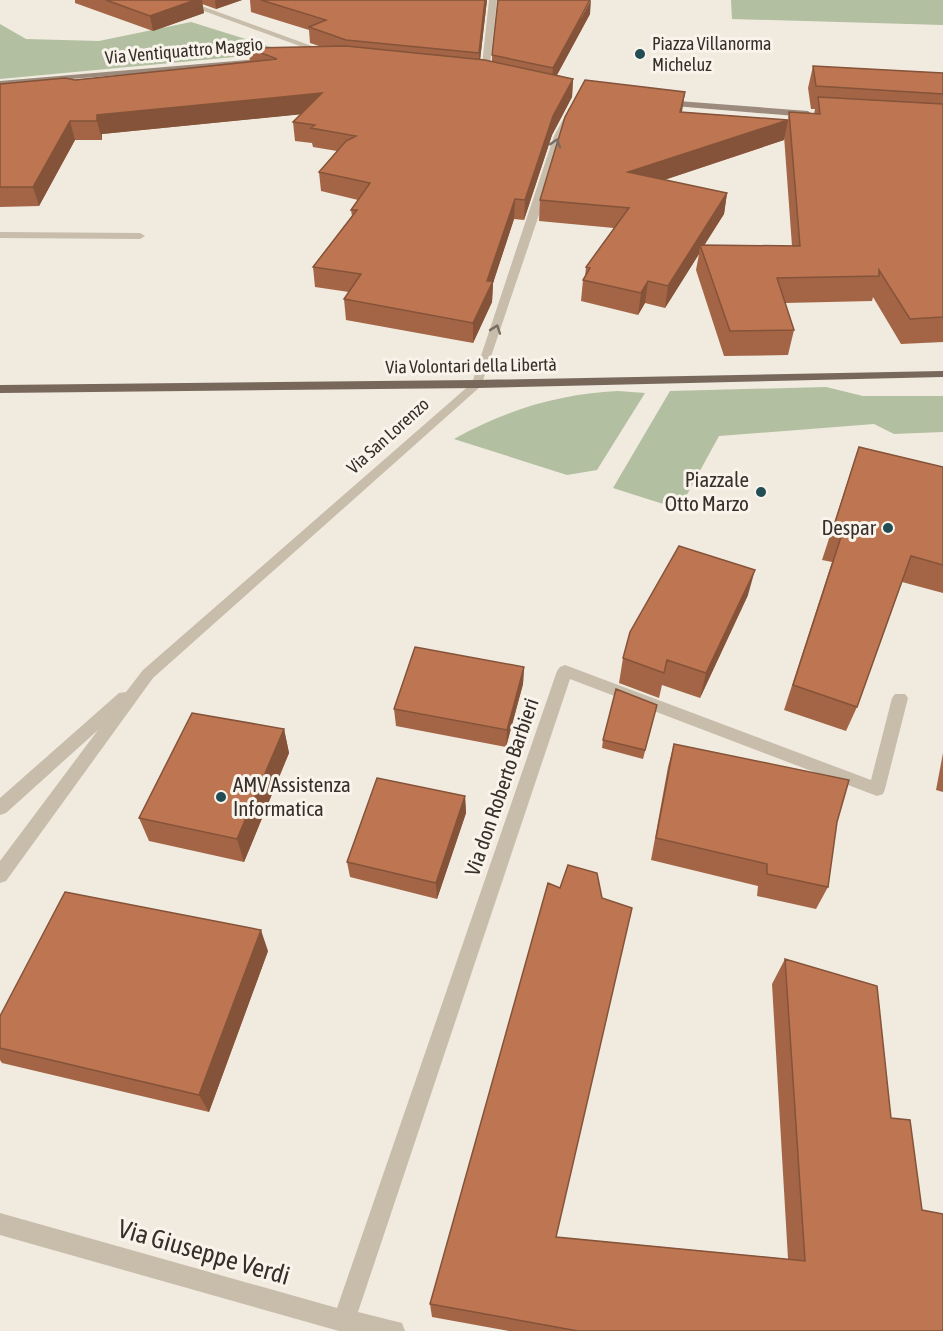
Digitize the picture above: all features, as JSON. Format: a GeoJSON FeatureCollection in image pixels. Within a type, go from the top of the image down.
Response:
{"type":"FeatureCollection","features":[{"type":"Feature","properties":{"kind":"main road","name":"Via Volontari della Libertà"},"geometry":{"type":"LineString","coordinates":[[0,389],[477,384],[943,374]]}},
{"type":"Feature","properties":{"kind":"street"},"geometry":{"type":"LineString","coordinates":[[178,0],[338,58]]}},
{"type":"Feature","properties":{"kind":"street"},"geometry":{"type":"LineString","coordinates":[[485,74],[493,0]]}},
{"type":"Feature","properties":{"kind":"street"},"geometry":{"type":"LineString","coordinates":[[316,60],[338,58]]}},
{"type":"Feature","properties":{"kind":"street","name":"Via Ventiquattro Maggio"},"geometry":{"type":"LineString","coordinates":[[0,83],[273,60]]}},
{"type":"Feature","properties":{"kind":"street"},"geometry":{"type":"LineString","coordinates":[[474,73],[496,76]]}},
{"type":"Feature","properties":{"kind":"street"},"geometry":{"type":"LineString","coordinates":[[659,102],[821,114]]}},
{"type":"Feature","properties":{"kind":"street","name":"Via San Lorenzo"},"geometry":{"type":"LineString","coordinates":[[0,808],[148,674],[477,384],[558,136],[574,104]]}},
{"type":"Feature","properties":{"kind":"street"},"geometry":{"type":"LineString","coordinates":[[0,235],[140,236]]}},
{"type":"Feature","properties":{"kind":"street","name":"Via don Roberto Barbieri"},"geometry":{"type":"LineString","coordinates":[[344,1322],[565,671],[877,789],[900,698]]}},
{"type":"Feature","properties":{"kind":"street","name":"Via San Lorenzo"},"geometry":{"type":"LineString","coordinates":[[0,875],[148,674]]}},
{"type":"Feature","properties":{"kind":"street","name":"Via Giuseppe Verdi"},"geometry":{"type":"LineString","coordinates":[[0,1224],[344,1322],[394,1331]]}},
{"type":"Feature","properties":{"kind":"green space"},"geometry":{"type":"Polygon","coordinates":[[[731,0],[943,0],[943,25],[732,19],[731,0]]]}},
{"type":"Feature","properties":{"kind":"green space"},"geometry":{"type":"Polygon","coordinates":[[[191,22],[287,52],[0,79],[0,24],[26,39],[99,41],[191,22]]]}},
{"type":"Feature","properties":{"kind":"green space"},"geometry":{"type":"Polygon","coordinates":[[[826,387],[863,396],[943,396],[943,432],[894,434],[874,424],[719,436],[679,509],[613,488],[670,391],[826,387]]]}},
{"type":"Feature","properties":{"kind":"green space"},"geometry":{"type":"Polygon","coordinates":[[[618,391],[645,393],[597,470],[567,475],[454,439],[493,420],[533,405],[574,396],[618,391]]]}},
{"type":"Feature","properties":{"kind":"building"},"geometry":{"type":"Polygon","coordinates":[[[106,0],[195,0],[150,16],[106,0]]]}},
{"type":"Feature","properties":{"kind":"building"},"geometry":{"type":"Polygon","coordinates":[[[261,0],[485,0],[479,53],[346,40],[309,27],[326,20],[261,0]]]}},
{"type":"Feature","properties":{"kind":"building"},"geometry":{"type":"Polygon","coordinates":[[[498,0],[590,0],[553,68],[492,55],[498,0]]]}},
{"type":"Feature","properties":{"kind":"building"},"geometry":{"type":"Polygon","coordinates":[[[346,46],[485,60],[573,79],[553,116],[525,200],[515,199],[487,281],[493,281],[473,323],[344,299],[361,274],[313,267],[357,210],[351,210],[370,183],[319,172],[346,141],[356,136],[311,128],[315,125],[293,122],[322,93],[97,115],[97,121],[70,121],[33,187],[0,187],[0,84],[65,78],[75,80],[277,59],[248,48],[346,46]]]}},
{"type":"Feature","properties":{"kind":"building"},"geometry":{"type":"Polygon","coordinates":[[[813,66],[943,73],[943,94],[816,86],[813,66]]]}},
{"type":"Feature","properties":{"kind":"building"},"geometry":{"type":"Polygon","coordinates":[[[585,80],[685,92],[680,112],[788,120],[628,172],[727,193],[668,286],[648,281],[641,293],[583,280],[590,268],[586,267],[629,208],[540,200],[565,117],[585,80]]]}},
{"type":"Feature","properties":{"kind":"building"},"geometry":{"type":"Polygon","coordinates":[[[818,97],[943,104],[943,317],[910,319],[879,270],[879,276],[777,278],[794,330],[730,331],[700,245],[800,246],[789,112],[820,114],[818,97]]]}},
{"type":"Feature","properties":{"kind":"building"},"geometry":{"type":"Polygon","coordinates":[[[859,447],[943,467],[943,565],[911,556],[857,707],[793,685],[841,537],[831,535],[859,447]]]}},
{"type":"Feature","properties":{"kind":"building"},"geometry":{"type":"Polygon","coordinates":[[[679,546],[755,570],[706,673],[667,660],[664,673],[623,658],[630,632],[679,546]]]}},
{"type":"Feature","properties":{"kind":"building"},"geometry":{"type":"Polygon","coordinates":[[[415,647],[524,667],[507,730],[394,709],[415,647]]]}},
{"type":"Feature","properties":{"kind":"building"},"geometry":{"type":"Polygon","coordinates":[[[616,689],[657,705],[645,750],[603,740],[616,689]]]}},
{"type":"Feature","properties":{"kind":"building","name":"AMV Assistenza Informatica"},"geometry":{"type":"Polygon","coordinates":[[[192,713],[284,729],[237,839],[139,818],[192,713]]]}},
{"type":"Feature","properties":{"kind":"building"},"geometry":{"type":"Polygon","coordinates":[[[674,744],[849,780],[837,822],[828,887],[767,874],[767,864],[656,838],[674,744]]]}},
{"type":"Feature","properties":{"kind":"building"},"geometry":{"type":"Polygon","coordinates":[[[377,778],[465,796],[436,883],[347,862],[377,778]]]}},
{"type":"Feature","properties":{"kind":"building"},"geometry":{"type":"Polygon","coordinates":[[[568,865],[597,873],[602,898],[632,908],[556,1237],[805,1261],[785,959],[877,986],[891,1118],[910,1120],[922,1210],[943,1214],[943,1331],[578,1331],[430,1304],[548,883],[560,888],[568,865]]]}},
{"type":"Feature","properties":{"kind":"building"},"geometry":{"type":"Polygon","coordinates":[[[65,892],[261,930],[199,1095],[0,1048],[0,1016],[65,892]]]}},
{"type":"Feature","properties":{"kind":"place","name":"Piazza Villanorma Micheluz"},"geometry":{"type":"Point","coordinates":[640,54]}},
{"type":"Feature","properties":{"kind":"place","name":"Piazzale Otto Marzo"},"geometry":{"type":"Point","coordinates":[761,492]}},
{"type":"Feature","properties":{"kind":"place","name":"Despar"},"geometry":{"type":"Point","coordinates":[888,528]}},
{"type":"Feature","properties":{"kind":"place","name":"AMV Assistenza Informatica"},"geometry":{"type":"Point","coordinates":[221,797]}}]}
